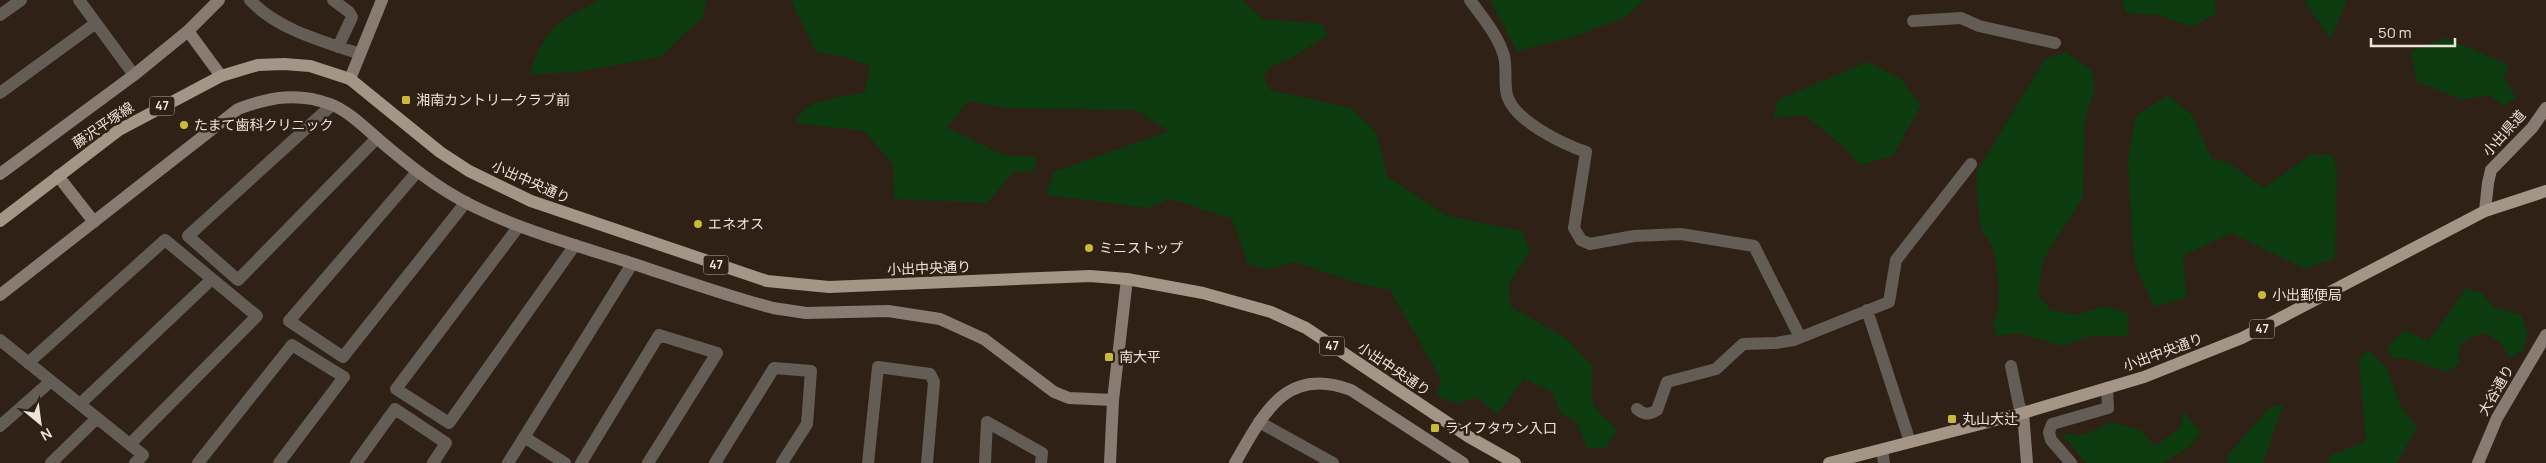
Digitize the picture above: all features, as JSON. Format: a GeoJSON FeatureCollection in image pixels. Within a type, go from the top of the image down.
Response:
{"type":"FeatureCollection","features":[{"type":"Feature","properties":{"kind":"main road","name":"藤沢平塚線"},"geometry":{"type":"LineString","coordinates":[[0,221],[119,130],[221,76],[258,65],[284,64],[310,66],[350,79]]}},
{"type":"Feature","properties":{"kind":"main road","name":"小出中央通り"},"geometry":{"type":"LineString","coordinates":[[350,79],[370,93],[422,139],[469,171],[499,186],[561,213],[767,281],[828,287],[1090,276],[1127,279],[1203,293],[1270,312],[1306,328],[1469,437],[1514,463]]}},
{"type":"Feature","properties":{"kind":"main road","name":"47"},"geometry":{"type":"LineString","coordinates":[[2485,211],[2546,191]]}},
{"type":"Feature","properties":{"kind":"main road","name":"小出中央通り"},"geometry":{"type":"LineString","coordinates":[[1829,463],[2024,413],[2144,377],[2242,338],[2485,211]]}},
{"type":"Feature","properties":{"kind":"street"},"geometry":{"type":"LineString","coordinates":[[0,15],[21,0]]}},
{"type":"Feature","properties":{"kind":"street"},"geometry":{"type":"LineString","coordinates":[[79,0],[134,75]]}},
{"type":"Feature","properties":{"kind":"street"},"geometry":{"type":"LineString","coordinates":[[0,174],[134,75],[188,31],[219,0]]}},
{"type":"Feature","properties":{"kind":"street"},"geometry":{"type":"LineString","coordinates":[[250,0],[278,21],[303,34],[360,54]]}},
{"type":"Feature","properties":{"kind":"street"},"geometry":{"type":"LineString","coordinates":[[333,0],[349,12],[352,17],[338,46]]}},
{"type":"Feature","properties":{"kind":"street"},"geometry":{"type":"LineString","coordinates":[[350,79],[382,0]]}},
{"type":"Feature","properties":{"kind":"street"},"geometry":{"type":"LineString","coordinates":[[1470,0],[1496,38],[1504,57],[1509,102],[1543,132],[1558,142],[1586,152],[1574,228],[1581,240],[1590,244],[1634,236],[1680,234],[1754,246],[1800,337]]}},
{"type":"Feature","properties":{"kind":"street"},"geometry":{"type":"LineString","coordinates":[[1913,21],[1962,18],[1979,26],[2055,43]]}},
{"type":"Feature","properties":{"kind":"street"},"geometry":{"type":"LineString","coordinates":[[0,93],[96,23]]}},
{"type":"Feature","properties":{"kind":"street"},"geometry":{"type":"LineString","coordinates":[[188,31],[221,76]]}},
{"type":"Feature","properties":{"kind":"street"},"geometry":{"type":"LineString","coordinates":[[0,295],[238,109],[262,100],[286,96],[309,98],[332,105],[353,118],[417,172],[466,202],[519,226],[773,308],[806,312],[888,311],[940,319],[984,339],[1054,392],[1069,398],[1113,400]]}},
{"type":"Feature","properties":{"kind":"street"},"geometry":{"type":"LineString","coordinates":[[332,105],[188,236],[238,280],[377,138]]}},
{"type":"Feature","properties":{"kind":"street","name":"小出県道"},"geometry":{"type":"LineString","coordinates":[[2485,211],[2491,170],[2532,128],[2546,108]]}},
{"type":"Feature","properties":{"kind":"street"},"geometry":{"type":"LineString","coordinates":[[1637,409],[1643,414],[1650,414],[1657,410],[1667,382],[1716,369],[1743,344],[1776,343],[1800,337],[1889,302],[1892,297],[1896,260],[1970,164]]}},
{"type":"Feature","properties":{"kind":"street"},"geometry":{"type":"LineString","coordinates":[[417,172],[290,321],[343,357],[466,202]]}},
{"type":"Feature","properties":{"kind":"street"},"geometry":{"type":"LineString","coordinates":[[58,176],[94,222]]}},
{"type":"Feature","properties":{"kind":"street"},"geometry":{"type":"LineString","coordinates":[[519,226],[396,389],[449,423],[575,245]]}},
{"type":"Feature","properties":{"kind":"street"},"geometry":{"type":"LineString","coordinates":[[28,363],[166,240],[257,316],[130,444]]}},
{"type":"Feature","properties":{"kind":"street"},"geometry":{"type":"LineString","coordinates":[[508,463],[632,264]]}},
{"type":"Feature","properties":{"kind":"street"},"geometry":{"type":"LineString","coordinates":[[1110,463],[1113,400],[1127,279]]}},
{"type":"Feature","properties":{"kind":"street"},"geometry":{"type":"LineString","coordinates":[[80,404],[212,280]]}},
{"type":"Feature","properties":{"kind":"street"},"geometry":{"type":"LineString","coordinates":[[1867,310],[1910,442]]}},
{"type":"Feature","properties":{"kind":"street"},"geometry":{"type":"LineString","coordinates":[[581,463],[660,335],[717,353],[648,463]]}},
{"type":"Feature","properties":{"kind":"street","name":"大谷通り"},"geometry":{"type":"LineString","coordinates":[[2478,463],[2497,418],[2546,335]]}},
{"type":"Feature","properties":{"kind":"street"},"geometry":{"type":"LineString","coordinates":[[2,344],[143,455],[135,463]]}},
{"type":"Feature","properties":{"kind":"street"},"geometry":{"type":"LineString","coordinates":[[198,463],[292,345],[344,377],[279,463]]}},
{"type":"Feature","properties":{"kind":"street"},"geometry":{"type":"LineString","coordinates":[[868,463],[878,366],[930,374],[934,382],[927,463]]}},
{"type":"Feature","properties":{"kind":"street"},"geometry":{"type":"LineString","coordinates":[[2012,366],[2019,405],[2024,413],[2027,463]]}},
{"type":"Feature","properties":{"kind":"street"},"geometry":{"type":"LineString","coordinates":[[715,463],[774,368],[811,371],[807,424],[782,463]]}},
{"type":"Feature","properties":{"kind":"street"},"geometry":{"type":"LineString","coordinates":[[0,426],[50,381]]}},
{"type":"Feature","properties":{"kind":"street"},"geometry":{"type":"LineString","coordinates":[[1235,463],[1259,422],[1280,396],[1296,387],[1312,382],[1332,383],[1351,390],[1463,463]]}},
{"type":"Feature","properties":{"kind":"street"},"geometry":{"type":"LineString","coordinates":[[2071,463],[2051,440],[2048,432],[2052,424],[2108,408],[2107,388]]}},
{"type":"Feature","properties":{"kind":"street"},"geometry":{"type":"LineString","coordinates":[[356,463],[395,409],[446,443],[433,463]]}},
{"type":"Feature","properties":{"kind":"street"},"geometry":{"type":"LineString","coordinates":[[51,463],[97,418]]}},
{"type":"Feature","properties":{"kind":"street"},"geometry":{"type":"LineString","coordinates":[[985,463],[987,422],[1042,453],[1041,463]]}},
{"type":"Feature","properties":{"kind":"street"},"geometry":{"type":"LineString","coordinates":[[1259,422],[1333,463]]}},
{"type":"Feature","properties":{"kind":"street"},"geometry":{"type":"LineString","coordinates":[[524,437],[566,463]]}},
{"type":"Feature","properties":{"kind":"street"},"geometry":{"type":"LineString","coordinates":[[1882,450],[1884,463]]}},
{"type":"Feature","properties":{"kind":"green space"},"geometry":{"type":"Polygon","coordinates":[[[600,0],[706,0],[704,16],[660,57],[584,71],[530,75],[541,46],[554,28],[573,14],[600,0]]]}},
{"type":"Feature","properties":{"kind":"green space"},"geometry":{"type":"Polygon","coordinates":[[[791,0],[1242,0],[1263,19],[1323,24],[1327,36],[1288,60],[1269,67],[1264,78],[1270,90],[1351,108],[1376,132],[1388,177],[1448,216],[1522,231],[1530,251],[1509,284],[1510,306],[1566,338],[1593,367],[1592,396],[1594,402],[1601,414],[1618,429],[1606,448],[1587,448],[1576,421],[1561,414],[1552,392],[1524,379],[1498,414],[1475,397],[1458,404],[1437,396],[1441,379],[1390,290],[1361,284],[1294,262],[1267,270],[1248,264],[1232,219],[1170,199],[1148,208],[1046,195],[1054,172],[1169,131],[1136,110],[1007,108],[968,101],[947,128],[1004,155],[1037,157],[1034,171],[1013,172],[988,203],[894,199],[893,165],[864,131],[795,123],[806,108],[815,104],[825,100],[865,92],[870,66],[845,57],[816,52],[791,0]]]}},
{"type":"Feature","properties":{"kind":"green space"},"geometry":{"type":"Polygon","coordinates":[[[1490,0],[1644,0],[1626,17],[1573,37],[1517,51],[1490,0]]]}},
{"type":"Feature","properties":{"kind":"green space"},"geometry":{"type":"Polygon","coordinates":[[[2122,0],[2215,0],[2216,14],[2192,27],[2158,15],[2126,13],[2122,0]]]}},
{"type":"Feature","properties":{"kind":"green space"},"geometry":{"type":"Polygon","coordinates":[[[2307,0],[2347,0],[2331,39],[2306,4],[2307,0]]]}},
{"type":"Feature","properties":{"kind":"green space"},"geometry":{"type":"Polygon","coordinates":[[[2446,38],[2509,65],[2504,78],[2516,98],[2505,106],[2488,95],[2463,100],[2416,81],[2411,51],[2446,38]]]}},
{"type":"Feature","properties":{"kind":"green space"},"geometry":{"type":"Polygon","coordinates":[[[2066,52],[2092,70],[2095,89],[2085,118],[2083,198],[2043,260],[2038,295],[2051,310],[2076,315],[2106,306],[2128,314],[2128,336],[2092,336],[2062,346],[2018,333],[1997,336],[1993,323],[1998,312],[1999,287],[1994,250],[1980,226],[1976,173],[2045,59],[2066,52]]]}},
{"type":"Feature","properties":{"kind":"green space"},"geometry":{"type":"Polygon","coordinates":[[[1867,62],[1900,78],[1921,105],[1893,156],[1860,165],[1842,145],[1804,115],[1773,118],[1778,100],[1867,62]]]}},
{"type":"Feature","properties":{"kind":"green space"},"geometry":{"type":"Polygon","coordinates":[[[2168,95],[2192,115],[2212,159],[2230,163],[2263,188],[2312,154],[2333,155],[2337,171],[2335,258],[2305,269],[2231,233],[2183,256],[2187,297],[2154,307],[2134,262],[2128,160],[2136,116],[2168,95]]]}},
{"type":"Feature","properties":{"kind":"green space"},"geometry":{"type":"Polygon","coordinates":[[[2467,288],[2483,294],[2493,307],[2521,315],[2528,332],[2524,350],[2510,358],[2501,343],[2486,333],[2474,336],[2461,345],[2458,356],[2460,363],[2447,372],[2402,357],[2393,359],[2387,348],[2404,330],[2428,341],[2467,288]]]}},
{"type":"Feature","properties":{"kind":"green space"},"geometry":{"type":"Polygon","coordinates":[[[2367,349],[2386,367],[2401,406],[2417,428],[2397,463],[2327,463],[2331,455],[2366,441],[2359,362],[2367,349]]]}},
{"type":"Feature","properties":{"kind":"green space"},"geometry":{"type":"Polygon","coordinates":[[[2284,403],[2263,463],[2228,463],[2227,456],[2268,409],[2284,403]]]}},
{"type":"Feature","properties":{"kind":"green space"},"geometry":{"type":"Polygon","coordinates":[[[2184,411],[2200,432],[2192,445],[2164,463],[2086,463],[2061,434],[2083,435],[2112,422],[2142,431],[2154,446],[2179,429],[2184,411]]]}},
{"type":"Feature","properties":{"kind":"place","name":"湘南カントリークラブ前"},"geometry":{"type":"Point","coordinates":[406,100]}},
{"type":"Feature","properties":{"kind":"place","name":"たまて歯科クリニック"},"geometry":{"type":"Point","coordinates":[184,125]}},
{"type":"Feature","properties":{"kind":"place","name":"エネオス"},"geometry":{"type":"Point","coordinates":[698,224]}},
{"type":"Feature","properties":{"kind":"place","name":"ミニストップ"},"geometry":{"type":"Point","coordinates":[1089,248]}},
{"type":"Feature","properties":{"kind":"place","name":"小出郵便局"},"geometry":{"type":"Point","coordinates":[2262,295]}},
{"type":"Feature","properties":{"kind":"place","name":"南大平"},"geometry":{"type":"Point","coordinates":[1109,357]}},
{"type":"Feature","properties":{"kind":"place","name":"丸山大辻"},"geometry":{"type":"Point","coordinates":[1952,419]}},
{"type":"Feature","properties":{"kind":"place","name":"ライフタウン入口"},"geometry":{"type":"Point","coordinates":[1435,428]}}]}
